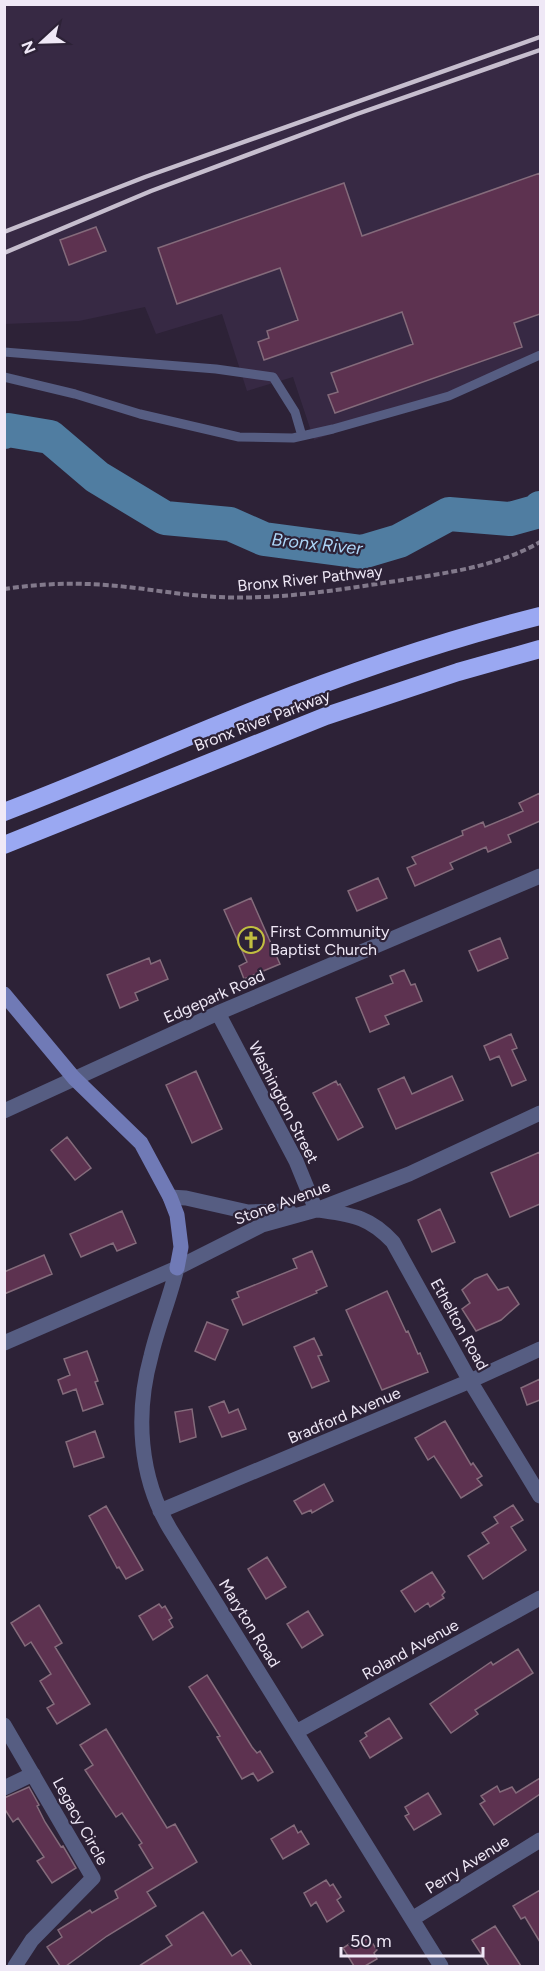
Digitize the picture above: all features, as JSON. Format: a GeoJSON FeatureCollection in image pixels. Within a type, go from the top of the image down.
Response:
{"type":"FeatureCollection","features":[{"type":"Feature","properties":{"kind":"highway","name":"Bronx River Parkway"},"geometry":{"type":"LineString","coordinates":[[4,812],[314,687],[435,646],[540,616]]}},
{"type":"Feature","properties":{"kind":"highway","name":"Bronx River Parkway"},"geometry":{"type":"LineString","coordinates":[[4,845],[326,716],[458,672],[540,649]]}},
{"type":"Feature","properties":{"kind":"street","name":"Edgepark Road"},"geometry":{"type":"LineString","coordinates":[[4,1111],[218,1013],[540,876]]}},
{"type":"Feature","properties":{"kind":"street"},"geometry":{"type":"LineString","coordinates":[[4,994],[74,1078],[141,1143],[177,1215],[181,1247],[177,1268]]}},
{"type":"Feature","properties":{"kind":"street","name":"Washington Street"},"geometry":{"type":"LineString","coordinates":[[218,1013],[296,1161],[316,1209]]}},
{"type":"Feature","properties":{"kind":"street","name":"Stone Avenue"},"geometry":{"type":"LineString","coordinates":[[4,1343],[177,1268],[262,1225],[316,1209],[409,1174],[540,1113]]}},
{"type":"Feature","properties":{"kind":"street"},"geometry":{"type":"LineString","coordinates":[[170,1197],[186,1198],[248,1212],[316,1209]]}},
{"type":"Feature","properties":{"kind":"street","name":"Ethelton Road"},"geometry":{"type":"LineString","coordinates":[[316,1209],[358,1216],[381,1228],[393,1242],[471,1381],[540,1496]]}},
{"type":"Feature","properties":{"kind":"street","name":"Maryton Road"},"geometry":{"type":"LineString","coordinates":[[177,1268],[151,1354],[142,1404],[142,1443],[146,1470],[160,1511],[441,1966]]}},
{"type":"Feature","properties":{"kind":"street","name":"Bradford Avenue"},"geometry":{"type":"LineString","coordinates":[[160,1511],[471,1381],[540,1349]]}},
{"type":"Feature","properties":{"kind":"street","name":"Roland Avenue"},"geometry":{"type":"LineString","coordinates":[[296,1732],[540,1598]]}},
{"type":"Feature","properties":{"kind":"street"},"geometry":{"type":"LineString","coordinates":[[4,1725],[33,1774],[4,1788]]}},
{"type":"Feature","properties":{"kind":"street","name":"Legacy Circle"},"geometry":{"type":"LineString","coordinates":[[15,1966],[32,1940],[93,1878],[33,1774]]}},
{"type":"Feature","properties":{"kind":"street","name":"Perry Avenue"},"geometry":{"type":"LineString","coordinates":[[412,1919],[540,1840]]}},
{"type":"Feature","properties":{"kind":"lane"},"geometry":{"type":"LineString","coordinates":[[4,352],[216,369],[273,377],[295,412],[302,436]]}},
{"type":"Feature","properties":{"kind":"lane"},"geometry":{"type":"LineString","coordinates":[[4,377],[75,394],[140,414],[239,437],[293,438],[449,396],[540,355]]}},
{"type":"Feature","properties":{"kind":"path","name":"Bronx River Pathway"},"geometry":{"type":"LineString","coordinates":[[4,589],[88,584],[218,597],[294,594],[337,590],[475,567],[515,555],[540,542]]}},
{"type":"Feature","properties":{"kind":"shaded area"},"geometry":{"type":"Polygon","coordinates":[[[4,5],[540,5],[540,351],[495,376],[314,440],[293,377],[247,391],[222,314],[156,334],[145,307],[79,321],[5,324],[4,5]]]}},
{"type":"Feature","properties":{"kind":"building"},"geometry":{"type":"Polygon","coordinates":[[[540,173],[540,314],[514,323],[522,347],[335,413],[328,395],[338,392],[331,373],[413,344],[402,312],[264,360],[258,342],[269,338],[267,331],[298,320],[280,268],[177,304],[158,248],[344,183],[362,236],[540,173]]]}},
{"type":"Feature","properties":{"kind":"building"},"geometry":{"type":"Polygon","coordinates":[[[96,227],[106,251],[69,265],[60,240],[96,227]]]}},
{"type":"Feature","properties":{"kind":"building"},"geometry":{"type":"Polygon","coordinates":[[[540,793],[540,821],[508,835],[511,842],[488,852],[486,847],[450,863],[453,869],[415,886],[407,868],[416,864],[412,857],[463,835],[462,831],[483,822],[485,827],[523,811],[519,803],[540,793]]]}},
{"type":"Feature","properties":{"kind":"building"},"geometry":{"type":"Polygon","coordinates":[[[378,878],[387,898],[357,911],[348,891],[378,878]]]}},
{"type":"Feature","properties":{"kind":"building"},"geometry":{"type":"Polygon","coordinates":[[[251,898],[280,964],[244,979],[239,966],[247,962],[224,910],[251,898]]]}},
{"type":"Feature","properties":{"kind":"building"},"geometry":{"type":"Polygon","coordinates":[[[500,938],[508,958],[478,971],[469,951],[500,938]]]}},
{"type":"Feature","properties":{"kind":"building"},"geometry":{"type":"Polygon","coordinates":[[[149,958],[151,964],[160,960],[168,979],[135,993],[138,1000],[120,1008],[107,975],[149,958]]]}},
{"type":"Feature","properties":{"kind":"building"},"geometry":{"type":"Polygon","coordinates":[[[404,970],[411,985],[415,984],[422,1001],[385,1016],[389,1024],[370,1032],[356,998],[393,983],[390,976],[404,970]]]}},
{"type":"Feature","properties":{"kind":"building"},"geometry":{"type":"Polygon","coordinates":[[[511,1034],[517,1048],[512,1050],[526,1080],[512,1086],[499,1056],[490,1060],[484,1046],[511,1034]]]}},
{"type":"Feature","properties":{"kind":"building"},"geometry":{"type":"Polygon","coordinates":[[[196,1071],[222,1129],[192,1143],[166,1085],[196,1071]]]}},
{"type":"Feature","properties":{"kind":"building"},"geometry":{"type":"Polygon","coordinates":[[[452,1076],[463,1100],[396,1129],[378,1089],[404,1077],[412,1094],[452,1076]]]}},
{"type":"Feature","properties":{"kind":"building"},"geometry":{"type":"Polygon","coordinates":[[[336,1081],[338,1085],[340,1084],[363,1127],[338,1140],[313,1093],[336,1081]]]}},
{"type":"Feature","properties":{"kind":"building"},"geometry":{"type":"Polygon","coordinates":[[[67,1137],[91,1168],[75,1180],[51,1150],[67,1137]]]}},
{"type":"Feature","properties":{"kind":"building"},"geometry":{"type":"Polygon","coordinates":[[[540,1152],[540,1204],[510,1217],[491,1173],[540,1152]]]}},
{"type":"Feature","properties":{"kind":"building"},"geometry":{"type":"Polygon","coordinates":[[[440,1209],[455,1242],[432,1252],[418,1220],[440,1209]]]}},
{"type":"Feature","properties":{"kind":"building"},"geometry":{"type":"Polygon","coordinates":[[[122,1211],[136,1243],[117,1251],[113,1243],[81,1257],[70,1234],[122,1211]]]}},
{"type":"Feature","properties":{"kind":"building"},"geometry":{"type":"Polygon","coordinates":[[[312,1251],[327,1286],[316,1291],[317,1293],[243,1325],[232,1300],[239,1297],[237,1292],[297,1268],[293,1259],[312,1251]]]}},
{"type":"Feature","properties":{"kind":"building"},"geometry":{"type":"Polygon","coordinates":[[[44,1255],[52,1274],[4,1294],[4,1272],[44,1255]]]}},
{"type":"Feature","properties":{"kind":"building"},"geometry":{"type":"Polygon","coordinates":[[[487,1274],[498,1290],[508,1287],[519,1304],[501,1320],[476,1331],[462,1309],[470,1303],[462,1290],[475,1279],[487,1274]]]}},
{"type":"Feature","properties":{"kind":"building"},"geometry":{"type":"Polygon","coordinates":[[[387,1291],[428,1372],[382,1390],[346,1310],[387,1291]]]}},
{"type":"Feature","properties":{"kind":"building"},"geometry":{"type":"Polygon","coordinates":[[[207,1322],[228,1330],[215,1360],[195,1351],[207,1322]]]}},
{"type":"Feature","properties":{"kind":"building"},"geometry":{"type":"Polygon","coordinates":[[[314,1338],[322,1355],[318,1356],[329,1381],[312,1388],[294,1347],[314,1338]]]}},
{"type":"Feature","properties":{"kind":"building"},"geometry":{"type":"Polygon","coordinates":[[[87,1351],[98,1381],[95,1382],[103,1404],[83,1411],[76,1389],[63,1394],[58,1380],[70,1375],[64,1359],[87,1351]]]}},
{"type":"Feature","properties":{"kind":"building"},"geometry":{"type":"Polygon","coordinates":[[[540,1379],[540,1400],[527,1405],[521,1388],[540,1379]]]}},
{"type":"Feature","properties":{"kind":"building"},"geometry":{"type":"Polygon","coordinates":[[[224,1401],[229,1413],[238,1409],[246,1429],[222,1437],[209,1407],[224,1401]]]}},
{"type":"Feature","properties":{"kind":"building"},"geometry":{"type":"Polygon","coordinates":[[[192,1409],[196,1437],[180,1442],[175,1412],[192,1409]]]}},
{"type":"Feature","properties":{"kind":"building"},"geometry":{"type":"Polygon","coordinates":[[[445,1421],[471,1465],[473,1463],[482,1476],[477,1479],[482,1485],[461,1498],[434,1456],[428,1460],[415,1438],[445,1421]]]}},
{"type":"Feature","properties":{"kind":"building"},"geometry":{"type":"Polygon","coordinates":[[[95,1431],[104,1457],[74,1467],[66,1442],[95,1431]]]}},
{"type":"Feature","properties":{"kind":"building"},"geometry":{"type":"Polygon","coordinates":[[[324,1484],[333,1501],[312,1513],[311,1510],[302,1514],[294,1501],[324,1484]]]}},
{"type":"Feature","properties":{"kind":"building"},"geometry":{"type":"Polygon","coordinates":[[[513,1505],[523,1520],[511,1527],[526,1550],[483,1579],[468,1556],[489,1543],[482,1533],[498,1523],[494,1517],[513,1505]]]}},
{"type":"Feature","properties":{"kind":"building"},"geometry":{"type":"Polygon","coordinates":[[[106,1506],[143,1570],[126,1579],[119,1567],[117,1568],[89,1516],[106,1506]]]}},
{"type":"Feature","properties":{"kind":"building"},"geometry":{"type":"Polygon","coordinates":[[[267,1557],[286,1587],[266,1599],[248,1569],[267,1557]]]}},
{"type":"Feature","properties":{"kind":"building"},"geometry":{"type":"Polygon","coordinates":[[[432,1572],[445,1592],[442,1595],[444,1598],[430,1607],[428,1603],[415,1612],[401,1591],[432,1572]]]}},
{"type":"Feature","properties":{"kind":"building"},"geometry":{"type":"Polygon","coordinates":[[[159,1604],[162,1608],[165,1606],[172,1618],[169,1620],[173,1627],[153,1640],[139,1616],[159,1604]]]}},
{"type":"Feature","properties":{"kind":"building"},"geometry":{"type":"Polygon","coordinates":[[[39,1605],[62,1643],[55,1647],[90,1704],[57,1724],[47,1708],[54,1704],[40,1681],[51,1674],[31,1642],[25,1646],[11,1623],[39,1605]]]}},
{"type":"Feature","properties":{"kind":"building"},"geometry":{"type":"Polygon","coordinates":[[[308,1611],[323,1635],[302,1648],[287,1624],[308,1611]]]}},
{"type":"Feature","properties":{"kind":"building"},"geometry":{"type":"Polygon","coordinates":[[[518,1649],[533,1673],[475,1710],[478,1714],[451,1733],[430,1704],[491,1662],[493,1665],[518,1649]]]}},
{"type":"Feature","properties":{"kind":"building"},"geometry":{"type":"Polygon","coordinates":[[[207,1675],[252,1747],[257,1753],[260,1751],[273,1772],[258,1781],[253,1773],[242,1779],[217,1737],[220,1736],[189,1687],[207,1675]]]}},
{"type":"Feature","properties":{"kind":"building"},"geometry":{"type":"Polygon","coordinates":[[[389,1718],[402,1738],[370,1758],[360,1741],[367,1736],[365,1733],[389,1718]]]}},
{"type":"Feature","properties":{"kind":"building"},"geometry":{"type":"Polygon","coordinates":[[[106,1729],[167,1828],[175,1824],[197,1862],[147,1892],[156,1906],[107,1936],[66,1966],[60,1966],[47,1947],[62,1937],[58,1930],[90,1910],[92,1913],[118,1898],[115,1891],[153,1868],[139,1845],[142,1843],[122,1813],[116,1817],[85,1770],[93,1765],[80,1745],[106,1729]]]}},
{"type":"Feature","properties":{"kind":"building"},"geometry":{"type":"Polygon","coordinates":[[[540,1778],[540,1794],[494,1825],[480,1804],[485,1801],[481,1796],[497,1786],[500,1792],[512,1787],[516,1793],[540,1778]]]}},
{"type":"Feature","properties":{"kind":"building"},"geometry":{"type":"Polygon","coordinates":[[[29,1787],[45,1822],[76,1868],[52,1883],[37,1861],[44,1857],[18,1818],[13,1822],[4,1808],[4,1798],[29,1787]]]}},
{"type":"Feature","properties":{"kind":"building"},"geometry":{"type":"Polygon","coordinates":[[[428,1793],[441,1814],[414,1830],[405,1816],[409,1814],[405,1807],[428,1793]]]}},
{"type":"Feature","properties":{"kind":"building"},"geometry":{"type":"Polygon","coordinates":[[[294,1825],[298,1833],[301,1831],[309,1844],[283,1859],[271,1839],[294,1825]]]}},
{"type":"Feature","properties":{"kind":"building"},"geometry":{"type":"Polygon","coordinates":[[[326,1880],[330,1886],[333,1884],[341,1897],[337,1900],[344,1911],[327,1922],[316,1902],[311,1906],[304,1893],[326,1880]]]}},
{"type":"Feature","properties":{"kind":"building"},"geometry":{"type":"Polygon","coordinates":[[[540,1890],[540,1942],[525,1917],[521,1919],[513,1906],[540,1890]]]}},
{"type":"Feature","properties":{"kind":"building"},"geometry":{"type":"Polygon","coordinates":[[[203,1912],[232,1956],[241,1950],[252,1966],[139,1966],[172,1945],[166,1936],[203,1912]]]}},
{"type":"Feature","properties":{"kind":"building"},"geometry":{"type":"Polygon","coordinates":[[[495,1926],[521,1966],[489,1966],[472,1940],[495,1926]]]}},
{"type":"Feature","properties":{"kind":"building"},"geometry":{"type":"Polygon","coordinates":[[[363,1935],[366,1940],[369,1938],[377,1950],[374,1953],[377,1959],[365,1966],[354,1966],[343,1948],[363,1935]]]}},
{"type":"Feature","properties":{"kind":"waterway","name":"Bronx River"},"geometry":{"type":"LineString","coordinates":[[4,432],[8,430],[50,437],[97,477],[165,518],[230,524],[264,539],[362,552],[399,541],[449,514],[510,519],[539,511],[540,508]]}},
{"type":"Feature","properties":{"kind":"railway"},"geometry":{"type":"LineString","coordinates":[[4,232],[145,177],[540,37]]}},
{"type":"Feature","properties":{"kind":"railway"},"geometry":{"type":"LineString","coordinates":[[4,253],[151,191],[357,114],[540,50]]}},
{"type":"Feature","properties":{"kind":"place","name":"First Community Baptist Church"},"geometry":{"type":"Point","coordinates":[251,940]}}]}
